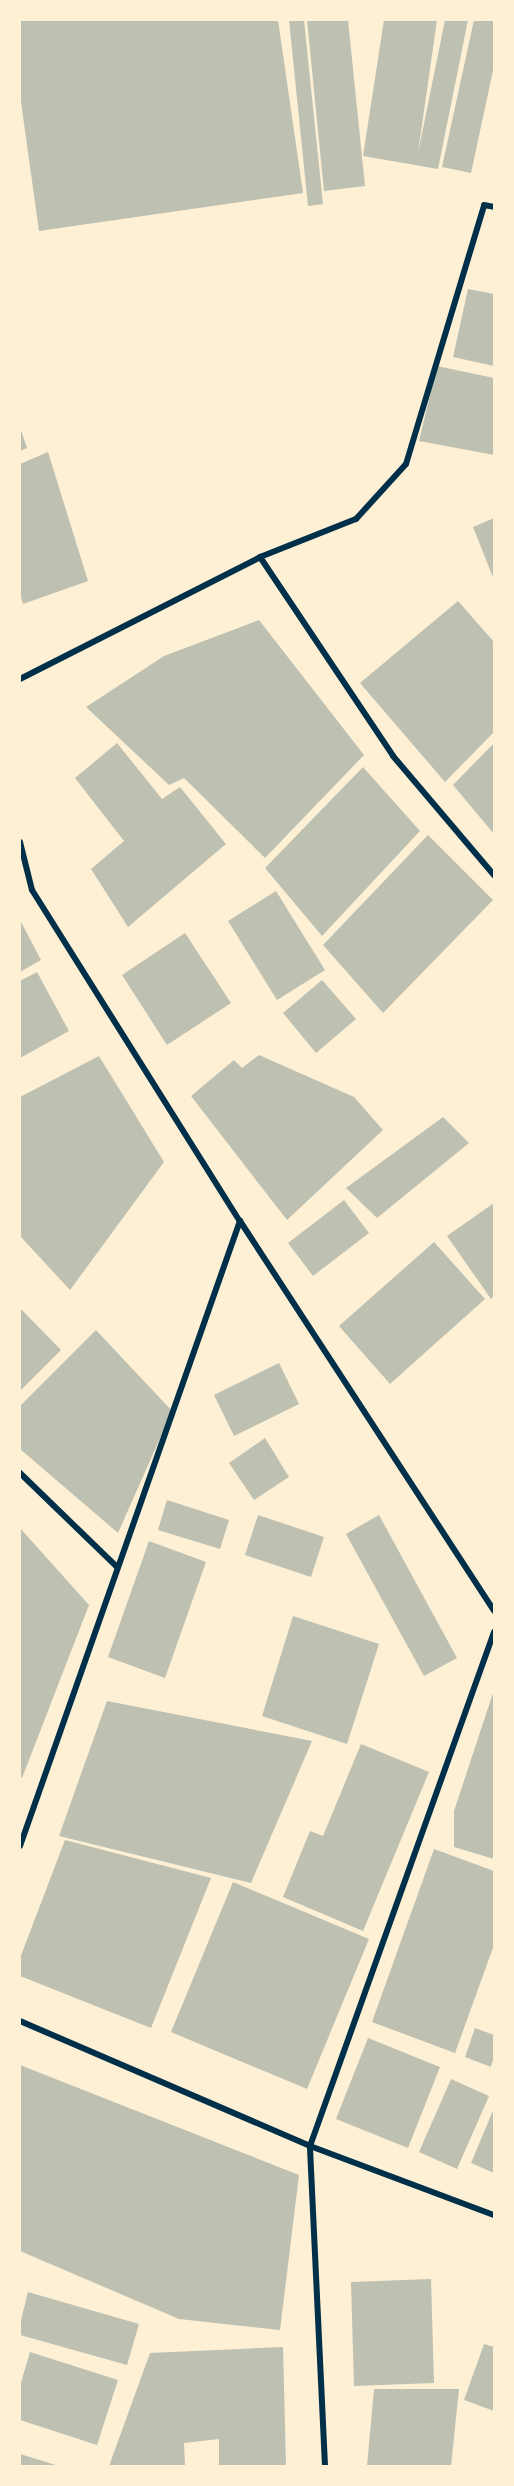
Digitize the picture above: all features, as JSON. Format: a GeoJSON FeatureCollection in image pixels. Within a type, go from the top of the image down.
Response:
{"type":"FeatureCollection","features":[{"type":"Feature","properties":{"kind":"street"},"geometry":{"type":"LineString","coordinates":[[20,679],[260,557],[356,519],[406,464],[484,205],[495,207]]}},
{"type":"Feature","properties":{"kind":"street"},"geometry":{"type":"LineString","coordinates":[[260,557],[393,756],[495,875]]}},
{"type":"Feature","properties":{"kind":"street"},"geometry":{"type":"LineString","coordinates":[[20,842],[32,890],[240,1221],[495,1611]]}},
{"type":"Feature","properties":{"kind":"street"},"geometry":{"type":"LineString","coordinates":[[20,1846],[240,1221]]}},
{"type":"Feature","properties":{"kind":"street"},"geometry":{"type":"LineString","coordinates":[[20,1473],[117,1567]]}},
{"type":"Feature","properties":{"kind":"street"},"geometry":{"type":"LineString","coordinates":[[325,2466],[310,2146],[495,1632]]}},
{"type":"Feature","properties":{"kind":"street"},"geometry":{"type":"LineString","coordinates":[[20,2021],[310,2146],[495,2215]]}},
{"type":"Feature","properties":{"kind":"building"},"geometry":{"type":"Polygon","coordinates":[[[20,20],[278,20],[303,193],[39,231],[20,95],[20,20]]]}},
{"type":"Feature","properties":{"kind":"building"},"geometry":{"type":"Polygon","coordinates":[[[289,20],[304,20],[323,204],[308,206],[289,20]]]}},
{"type":"Feature","properties":{"kind":"building"},"geometry":{"type":"Polygon","coordinates":[[[307,20],[348,20],[365,186],[324,191],[307,20]]]}},
{"type":"Feature","properties":{"kind":"building"},"geometry":{"type":"Polygon","coordinates":[[[384,20],[437,20],[418,153],[445,20],[468,20],[438,169],[363,156],[384,20]]]}},
{"type":"Feature","properties":{"kind":"building"},"geometry":{"type":"Polygon","coordinates":[[[474,20],[494,20],[494,66],[471,173],[442,167],[474,20]]]}},
{"type":"Feature","properties":{"kind":"building"},"geometry":{"type":"Polygon","coordinates":[[[468,289],[494,294],[494,366],[453,357],[468,289]]]}},
{"type":"Feature","properties":{"kind":"building"},"geometry":{"type":"Polygon","coordinates":[[[437,366],[494,378],[494,455],[419,441],[437,366]]]}},
{"type":"Feature","properties":{"kind":"building"},"geometry":{"type":"Polygon","coordinates":[[[20,427],[27,448],[20,451],[20,427]]]}},
{"type":"Feature","properties":{"kind":"building"},"geometry":{"type":"Polygon","coordinates":[[[48,452],[88,581],[23,604],[20,593],[20,464],[48,452]]]}},
{"type":"Feature","properties":{"kind":"building"},"geometry":{"type":"Polygon","coordinates":[[[494,518],[494,580],[473,527],[494,518]]]}},
{"type":"Feature","properties":{"kind":"building"},"geometry":{"type":"Polygon","coordinates":[[[458,601],[494,642],[494,732],[445,782],[360,683],[458,601]]]}},
{"type":"Feature","properties":{"kind":"building"},"geometry":{"type":"Polygon","coordinates":[[[259,620],[364,755],[265,858],[184,778],[169,785],[86,707],[164,656],[259,620]]]}},
{"type":"Feature","properties":{"kind":"building"},"geometry":{"type":"Polygon","coordinates":[[[117,743],[162,799],[180,787],[226,844],[128,927],[91,869],[124,841],[75,778],[117,743]]]}},
{"type":"Feature","properties":{"kind":"building"},"geometry":{"type":"Polygon","coordinates":[[[494,743],[494,834],[453,785],[494,743]]]}},
{"type":"Feature","properties":{"kind":"building"},"geometry":{"type":"Polygon","coordinates":[[[363,767],[420,831],[322,936],[265,868],[363,767]]]}},
{"type":"Feature","properties":{"kind":"building"},"geometry":{"type":"Polygon","coordinates":[[[428,835],[493,900],[383,1013],[323,945],[428,835]]]}},
{"type":"Feature","properties":{"kind":"building"},"geometry":{"type":"Polygon","coordinates":[[[276,891],[325,970],[277,1000],[228,921],[276,891]]]}},
{"type":"Feature","properties":{"kind":"building"},"geometry":{"type":"Polygon","coordinates":[[[20,920],[41,960],[20,972],[20,920]]]}},
{"type":"Feature","properties":{"kind":"building"},"geometry":{"type":"Polygon","coordinates":[[[185,933],[231,1003],[167,1045],[122,975],[185,933]]]}},
{"type":"Feature","properties":{"kind":"building"},"geometry":{"type":"Polygon","coordinates":[[[37,972],[69,1031],[20,1058],[20,981],[37,972]]]}},
{"type":"Feature","properties":{"kind":"building"},"geometry":{"type":"Polygon","coordinates":[[[322,980],[356,1019],[316,1053],[283,1013],[322,980]]]}},
{"type":"Feature","properties":{"kind":"building"},"geometry":{"type":"Polygon","coordinates":[[[259,1055],[354,1097],[383,1130],[287,1220],[191,1096],[234,1060],[242,1068],[259,1055]]]}},
{"type":"Feature","properties":{"kind":"building"},"geometry":{"type":"Polygon","coordinates":[[[99,1056],[164,1162],[70,1290],[20,1236],[20,1097],[99,1056]]]}},
{"type":"Feature","properties":{"kind":"building"},"geometry":{"type":"Polygon","coordinates":[[[443,1117],[469,1143],[377,1218],[346,1188],[443,1117]]]}},
{"type":"Feature","properties":{"kind":"building"},"geometry":{"type":"Polygon","coordinates":[[[344,1200],[369,1233],[313,1276],[288,1243],[344,1200]]]}},
{"type":"Feature","properties":{"kind":"building"},"geometry":{"type":"Polygon","coordinates":[[[494,1203],[494,1296],[491,1299],[447,1236],[494,1203]]]}},
{"type":"Feature","properties":{"kind":"building"},"geometry":{"type":"Polygon","coordinates":[[[434,1242],[485,1299],[390,1384],[339,1326],[434,1242]]]}},
{"type":"Feature","properties":{"kind":"building"},"geometry":{"type":"Polygon","coordinates":[[[20,1308],[61,1350],[20,1391],[20,1308]]]}},
{"type":"Feature","properties":{"kind":"building"},"geometry":{"type":"Polygon","coordinates":[[[96,1330],[172,1411],[118,1533],[20,1449],[20,1406],[96,1330]]]}},
{"type":"Feature","properties":{"kind":"building"},"geometry":{"type":"Polygon","coordinates":[[[279,1363],[299,1404],[234,1436],[214,1395],[279,1363]]]}},
{"type":"Feature","properties":{"kind":"building"},"geometry":{"type":"Polygon","coordinates":[[[265,1438],[289,1477],[254,1500],[229,1463],[265,1438]]]}},
{"type":"Feature","properties":{"kind":"building"},"geometry":{"type":"Polygon","coordinates":[[[167,1500],[229,1520],[220,1549],[158,1530],[167,1500]]]}},
{"type":"Feature","properties":{"kind":"building"},"geometry":{"type":"Polygon","coordinates":[[[258,1515],[324,1537],[311,1577],[245,1555],[258,1515]]]}},
{"type":"Feature","properties":{"kind":"building"},"geometry":{"type":"Polygon","coordinates":[[[379,1515],[457,1658],[424,1676],[346,1534],[379,1515]]]}},
{"type":"Feature","properties":{"kind":"building"},"geometry":{"type":"Polygon","coordinates":[[[20,1528],[89,1605],[22,1778],[20,1775],[20,1528]]]}},
{"type":"Feature","properties":{"kind":"building"},"geometry":{"type":"Polygon","coordinates":[[[149,1541],[206,1562],[165,1678],[108,1657],[149,1541]]]}},
{"type":"Feature","properties":{"kind":"building"},"geometry":{"type":"Polygon","coordinates":[[[293,1616],[379,1644],[347,1744],[262,1716],[293,1616]]]}},
{"type":"Feature","properties":{"kind":"building"},"geometry":{"type":"Polygon","coordinates":[[[494,1690],[494,1859],[454,1847],[454,1811],[494,1690]]]}},
{"type":"Feature","properties":{"kind":"building"},"geometry":{"type":"Polygon","coordinates":[[[107,1701],[312,1741],[251,1883],[59,1836],[107,1701]]]}},
{"type":"Feature","properties":{"kind":"building"},"geometry":{"type":"Polygon","coordinates":[[[361,1744],[429,1772],[363,1931],[283,1897],[310,1831],[323,1836],[361,1744]]]}},
{"type":"Feature","properties":{"kind":"building"},"geometry":{"type":"Polygon","coordinates":[[[65,1840],[211,1878],[151,2028],[20,1976],[20,1958],[65,1840]]]}},
{"type":"Feature","properties":{"kind":"building"},"geometry":{"type":"Polygon","coordinates":[[[434,1849],[494,1871],[494,1945],[455,2053],[372,2022],[434,1849]]]}},
{"type":"Feature","properties":{"kind":"building"},"geometry":{"type":"Polygon","coordinates":[[[233,1882],[369,1939],[307,2089],[171,2032],[233,1882]]]}},
{"type":"Feature","properties":{"kind":"building"},"geometry":{"type":"Polygon","coordinates":[[[475,2028],[494,2035],[494,2056],[491,2067],[465,2057],[475,2028]]]}},
{"type":"Feature","properties":{"kind":"building"},"geometry":{"type":"Polygon","coordinates":[[[368,2038],[440,2067],[408,2148],[336,2119],[368,2038]]]}},
{"type":"Feature","properties":{"kind":"building"},"geometry":{"type":"Polygon","coordinates":[[[20,2065],[299,2175],[280,2330],[179,2319],[20,2251],[20,2065]]]}},
{"type":"Feature","properties":{"kind":"building"},"geometry":{"type":"Polygon","coordinates":[[[451,2079],[489,2096],[457,2169],[419,2152],[451,2079]]]}},
{"type":"Feature","properties":{"kind":"building"},"geometry":{"type":"Polygon","coordinates":[[[494,2108],[494,2173],[471,2163],[494,2108]]]}},
{"type":"Feature","properties":{"kind":"building"},"geometry":{"type":"Polygon","coordinates":[[[431,2279],[434,2383],[354,2386],[351,2282],[431,2279]]]}},
{"type":"Feature","properties":{"kind":"building"},"geometry":{"type":"Polygon","coordinates":[[[28,2292],[139,2324],[127,2365],[20,2335],[20,2324],[28,2292]]]}},
{"type":"Feature","properties":{"kind":"building"},"geometry":{"type":"Polygon","coordinates":[[[484,2344],[494,2347],[494,2411],[464,2400],[484,2344]]]}},
{"type":"Feature","properties":{"kind":"building"},"geometry":{"type":"Polygon","coordinates":[[[283,2347],[286,2466],[219,2466],[219,2439],[184,2443],[185,2466],[109,2466],[150,2353],[283,2347]]]}},
{"type":"Feature","properties":{"kind":"building"},"geometry":{"type":"Polygon","coordinates":[[[30,2352],[118,2380],[97,2445],[20,2420],[20,2386],[30,2352]]]}},
{"type":"Feature","properties":{"kind":"building"},"geometry":{"type":"Polygon","coordinates":[[[374,2389],[459,2389],[451,2466],[367,2466],[374,2389]]]}},
{"type":"Feature","properties":{"kind":"building"},"geometry":{"type":"Polygon","coordinates":[[[20,2454],[59,2466],[20,2466],[20,2454]]]}}]}
